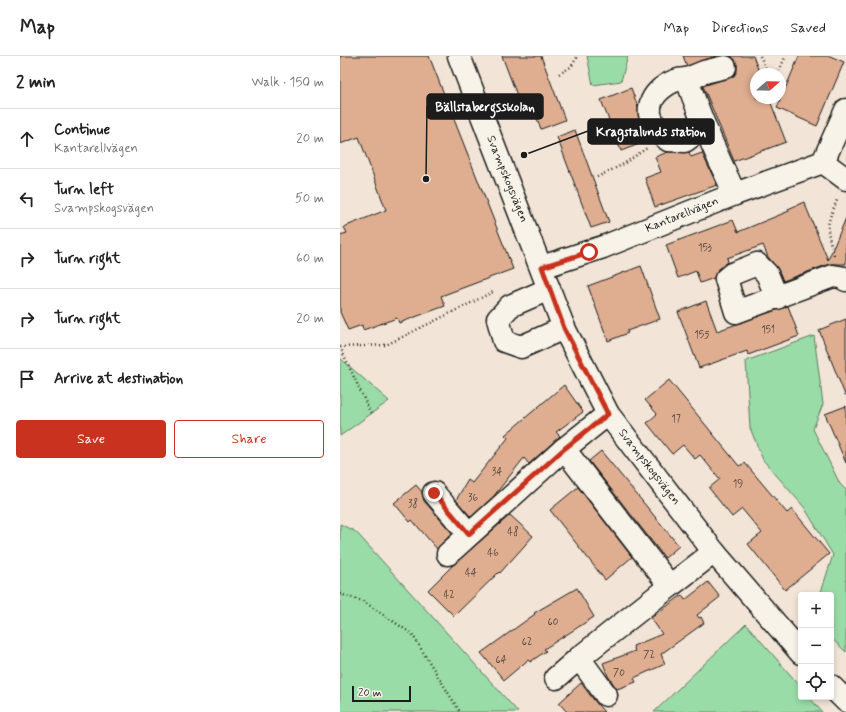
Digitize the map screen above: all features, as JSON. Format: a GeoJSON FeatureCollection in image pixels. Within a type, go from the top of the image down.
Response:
{"type":"FeatureCollection","features":[{"type":"Feature","properties":{"kind":"street","name":"Svampskogsvägen"},"geometry":{"type":"LineString","coordinates":[[459,56],[542,267],[564,328],[608,414],[714,552],[798,650]]}},
{"type":"Feature","properties":{"kind":"street"},"geometry":{"type":"LineString","coordinates":[[704,127],[685,141],[668,140],[654,124],[650,113],[652,102],[662,89],[680,78],[687,79],[704,72],[725,67]]}},
{"type":"Feature","properties":{"kind":"street"},"geometry":{"type":"LineString","coordinates":[[687,79],[698,105],[704,127],[735,194]]}},
{"type":"Feature","properties":{"kind":"street"},"geometry":{"type":"LineString","coordinates":[[843,187],[823,162],[846,110]]}},
{"type":"Feature","properties":{"kind":"street","name":"Kantarellvägen"},"geometry":{"type":"LineString","coordinates":[[542,267],[603,247],[735,194],[823,162]]}},
{"type":"Feature","properties":{"kind":"street"},"geometry":{"type":"LineString","coordinates":[[777,298],[833,276],[842,279]]}},
{"type":"Feature","properties":{"kind":"street"},"geometry":{"type":"LineString","coordinates":[[549,289],[510,306],[498,319],[504,341],[521,347],[564,328]]}},
{"type":"Feature","properties":{"kind":"street"},"geometry":{"type":"LineString","coordinates":[[448,554],[564,449],[608,414]]}},
{"type":"Feature","properties":{"kind":"street"},"geometry":{"type":"LineString","coordinates":[[564,449],[670,586]]}},
{"type":"Feature","properties":{"kind":"street"},"geometry":{"type":"LineString","coordinates":[[434,493],[469,534]]}},
{"type":"Feature","properties":{"kind":"street"},"geometry":{"type":"LineString","coordinates":[[556,678],[579,658],[714,552]]}},
{"type":"Feature","properties":{"kind":"street"},"geometry":{"type":"LineString","coordinates":[[579,658],[606,695]]}},
{"type":"Feature","properties":{"kind":"street"},"geometry":{"type":"LineString","coordinates":[[834,689],[846,701]]}},
{"type":"Feature","properties":{"kind":"path"},"geometry":{"type":"LineString","coordinates":[[559,74],[571,67],[578,56]]}},
{"type":"Feature","properties":{"kind":"path"},"geometry":{"type":"LineString","coordinates":[[760,56],[768,73],[777,74],[786,56]]}},
{"type":"Feature","properties":{"kind":"path"},"geometry":{"type":"LineString","coordinates":[[598,177],[622,165],[663,135]]}},
{"type":"Feature","properties":{"kind":"path"},"geometry":{"type":"LineString","coordinates":[[842,279],[827,228],[829,218],[843,187]]}},
{"type":"Feature","properties":{"kind":"path"},"geometry":{"type":"LineString","coordinates":[[372,416],[340,347],[386,345],[500,288]]}},
{"type":"Feature","properties":{"kind":"path"},"geometry":{"type":"LineString","coordinates":[[340,594],[363,601],[412,634],[460,712]]}},
{"type":"Feature","properties":{"kind":"green space"},"geometry":{"type":"Polygon","coordinates":[[[587,56],[628,56],[621,81],[593,85],[587,56]]]}},
{"type":"Feature","properties":{"kind":"green space"},"geometry":{"type":"Polygon","coordinates":[[[814,336],[823,404],[813,429],[840,484],[846,490],[846,652],[834,641],[834,592],[821,592],[833,555],[804,507],[763,460],[750,428],[746,361],[814,336]]]}},
{"type":"Feature","properties":{"kind":"green space"},"geometry":{"type":"Polygon","coordinates":[[[340,358],[389,401],[340,436],[340,358]]]}},
{"type":"Feature","properties":{"kind":"green space"},"geometry":{"type":"Polygon","coordinates":[[[340,524],[356,532],[518,712],[340,712],[340,524]]]}},
{"type":"Feature","properties":{"kind":"green space"},"geometry":{"type":"Polygon","coordinates":[[[746,624],[798,684],[798,700],[812,700],[822,712],[654,712],[746,624]]]}},
{"type":"Feature","properties":{"kind":"building"},"geometry":{"type":"Polygon","coordinates":[[[340,56],[429,56],[513,269],[441,296],[445,306],[399,323],[397,318],[363,330],[362,325],[348,330],[340,312],[340,235],[347,233],[344,227],[386,210],[359,137],[340,144],[340,56]]]}},
{"type":"Feature","properties":{"kind":"building"},"geometry":{"type":"Polygon","coordinates":[[[502,56],[541,56],[565,120],[541,129],[533,108],[523,111],[502,56]]]}},
{"type":"Feature","properties":{"kind":"building"},"geometry":{"type":"Polygon","coordinates":[[[683,56],[717,56],[687,66],[683,56]]]}},
{"type":"Feature","properties":{"kind":"building"},"geometry":{"type":"Polygon","coordinates":[[[730,56],[753,56],[758,68],[750,68],[750,104],[771,104],[786,142],[734,161],[703,86],[734,76],[737,71],[737,64],[730,56]]]}},
{"type":"Feature","properties":{"kind":"building"},"geometry":{"type":"Polygon","coordinates":[[[799,56],[830,56],[844,62],[817,126],[777,108],[779,104],[786,104],[786,87],[799,56]]]}},
{"type":"Feature","properties":{"kind":"building"},"geometry":{"type":"Polygon","coordinates":[[[631,88],[638,107],[639,123],[650,140],[621,151],[601,100],[631,88]]]}},
{"type":"Feature","properties":{"kind":"building"},"geometry":{"type":"Polygon","coordinates":[[[575,130],[609,222],[591,228],[557,137],[575,130]]]}},
{"type":"Feature","properties":{"kind":"building"},"geometry":{"type":"Polygon","coordinates":[[[668,152],[689,152],[691,157],[702,153],[717,185],[655,207],[645,178],[661,172],[655,157],[668,152]]]}},
{"type":"Feature","properties":{"kind":"building"},"geometry":{"type":"Polygon","coordinates":[[[804,202],[828,260],[846,218],[846,264],[829,264],[783,281],[778,269],[768,257],[763,245],[727,258],[728,262],[718,270],[714,278],[700,283],[696,271],[678,278],[666,245],[733,220],[738,232],[789,211],[788,209],[804,202]]]}},
{"type":"Feature","properties":{"kind":"building"},"geometry":{"type":"Polygon","coordinates":[[[641,266],[660,319],[627,331],[628,333],[608,341],[588,286],[641,266]]]}},
{"type":"Feature","properties":{"kind":"building"},"geometry":{"type":"Polygon","coordinates":[[[706,301],[717,331],[788,306],[799,336],[748,355],[747,351],[699,368],[678,312],[706,301]]]}},
{"type":"Feature","properties":{"kind":"building"},"geometry":{"type":"Polygon","coordinates":[[[846,319],[846,395],[845,395],[819,330],[846,319]]]}},
{"type":"Feature","properties":{"kind":"building"},"geometry":{"type":"Polygon","coordinates":[[[669,380],[739,466],[745,463],[787,513],[792,509],[829,554],[785,590],[748,544],[762,533],[742,509],[732,517],[709,488],[720,479],[700,455],[695,459],[683,445],[672,454],[647,423],[657,414],[645,400],[669,380]]]}},
{"type":"Feature","properties":{"kind":"building"},"geometry":{"type":"Polygon","coordinates":[[[564,385],[583,412],[556,432],[560,436],[529,464],[524,458],[493,497],[471,517],[456,500],[468,480],[472,483],[508,438],[505,435],[564,385]]]}},
{"type":"Feature","properties":{"kind":"building"},"geometry":{"type":"Polygon","coordinates":[[[846,406],[846,463],[825,414],[846,406]]]}},
{"type":"Feature","properties":{"kind":"building"},"geometry":{"type":"Polygon","coordinates":[[[601,451],[679,546],[665,558],[589,461],[601,451]]]}},
{"type":"Feature","properties":{"kind":"building"},"geometry":{"type":"Polygon","coordinates":[[[416,485],[422,492],[424,501],[452,533],[437,549],[412,520],[410,522],[394,503],[416,485]]]}},
{"type":"Feature","properties":{"kind":"building"},"geometry":{"type":"Polygon","coordinates":[[[578,487],[632,557],[605,580],[550,510],[578,487]]]}},
{"type":"Feature","properties":{"kind":"building"},"geometry":{"type":"Polygon","coordinates":[[[510,515],[533,536],[500,573],[499,572],[454,616],[428,590],[452,566],[510,515]]]}},
{"type":"Feature","properties":{"kind":"building"},"geometry":{"type":"Polygon","coordinates":[[[708,582],[720,597],[697,615],[699,618],[701,617],[704,623],[661,654],[665,664],[634,678],[636,682],[617,689],[608,676],[603,663],[635,651],[633,646],[662,634],[651,618],[682,595],[685,600],[708,582]]]}},
{"type":"Feature","properties":{"kind":"building"},"geometry":{"type":"Polygon","coordinates":[[[577,588],[594,617],[544,649],[546,651],[530,662],[528,660],[504,680],[481,653],[535,614],[534,613],[577,588]]]}},
{"type":"Feature","properties":{"kind":"building"},"geometry":{"type":"Polygon","coordinates":[[[581,683],[604,712],[567,712],[559,703],[581,683]]]}},
{"type":"Feature","properties":{"kind":"place","name":"Kragstalunds station"},"geometry":{"type":"Point","coordinates":[524,155]}},
{"type":"Feature","properties":{"kind":"place","name":"Bällstabergsskolan"},"geometry":{"type":"Point","coordinates":[426,179]}},
{"type":"Feature","properties":{"kind":"route"},"geometry":{"type":"LineString","coordinates":[[434,493],[469,534],[564,449],[608,414],[564,328],[542,267],[589,252]]}}]}
